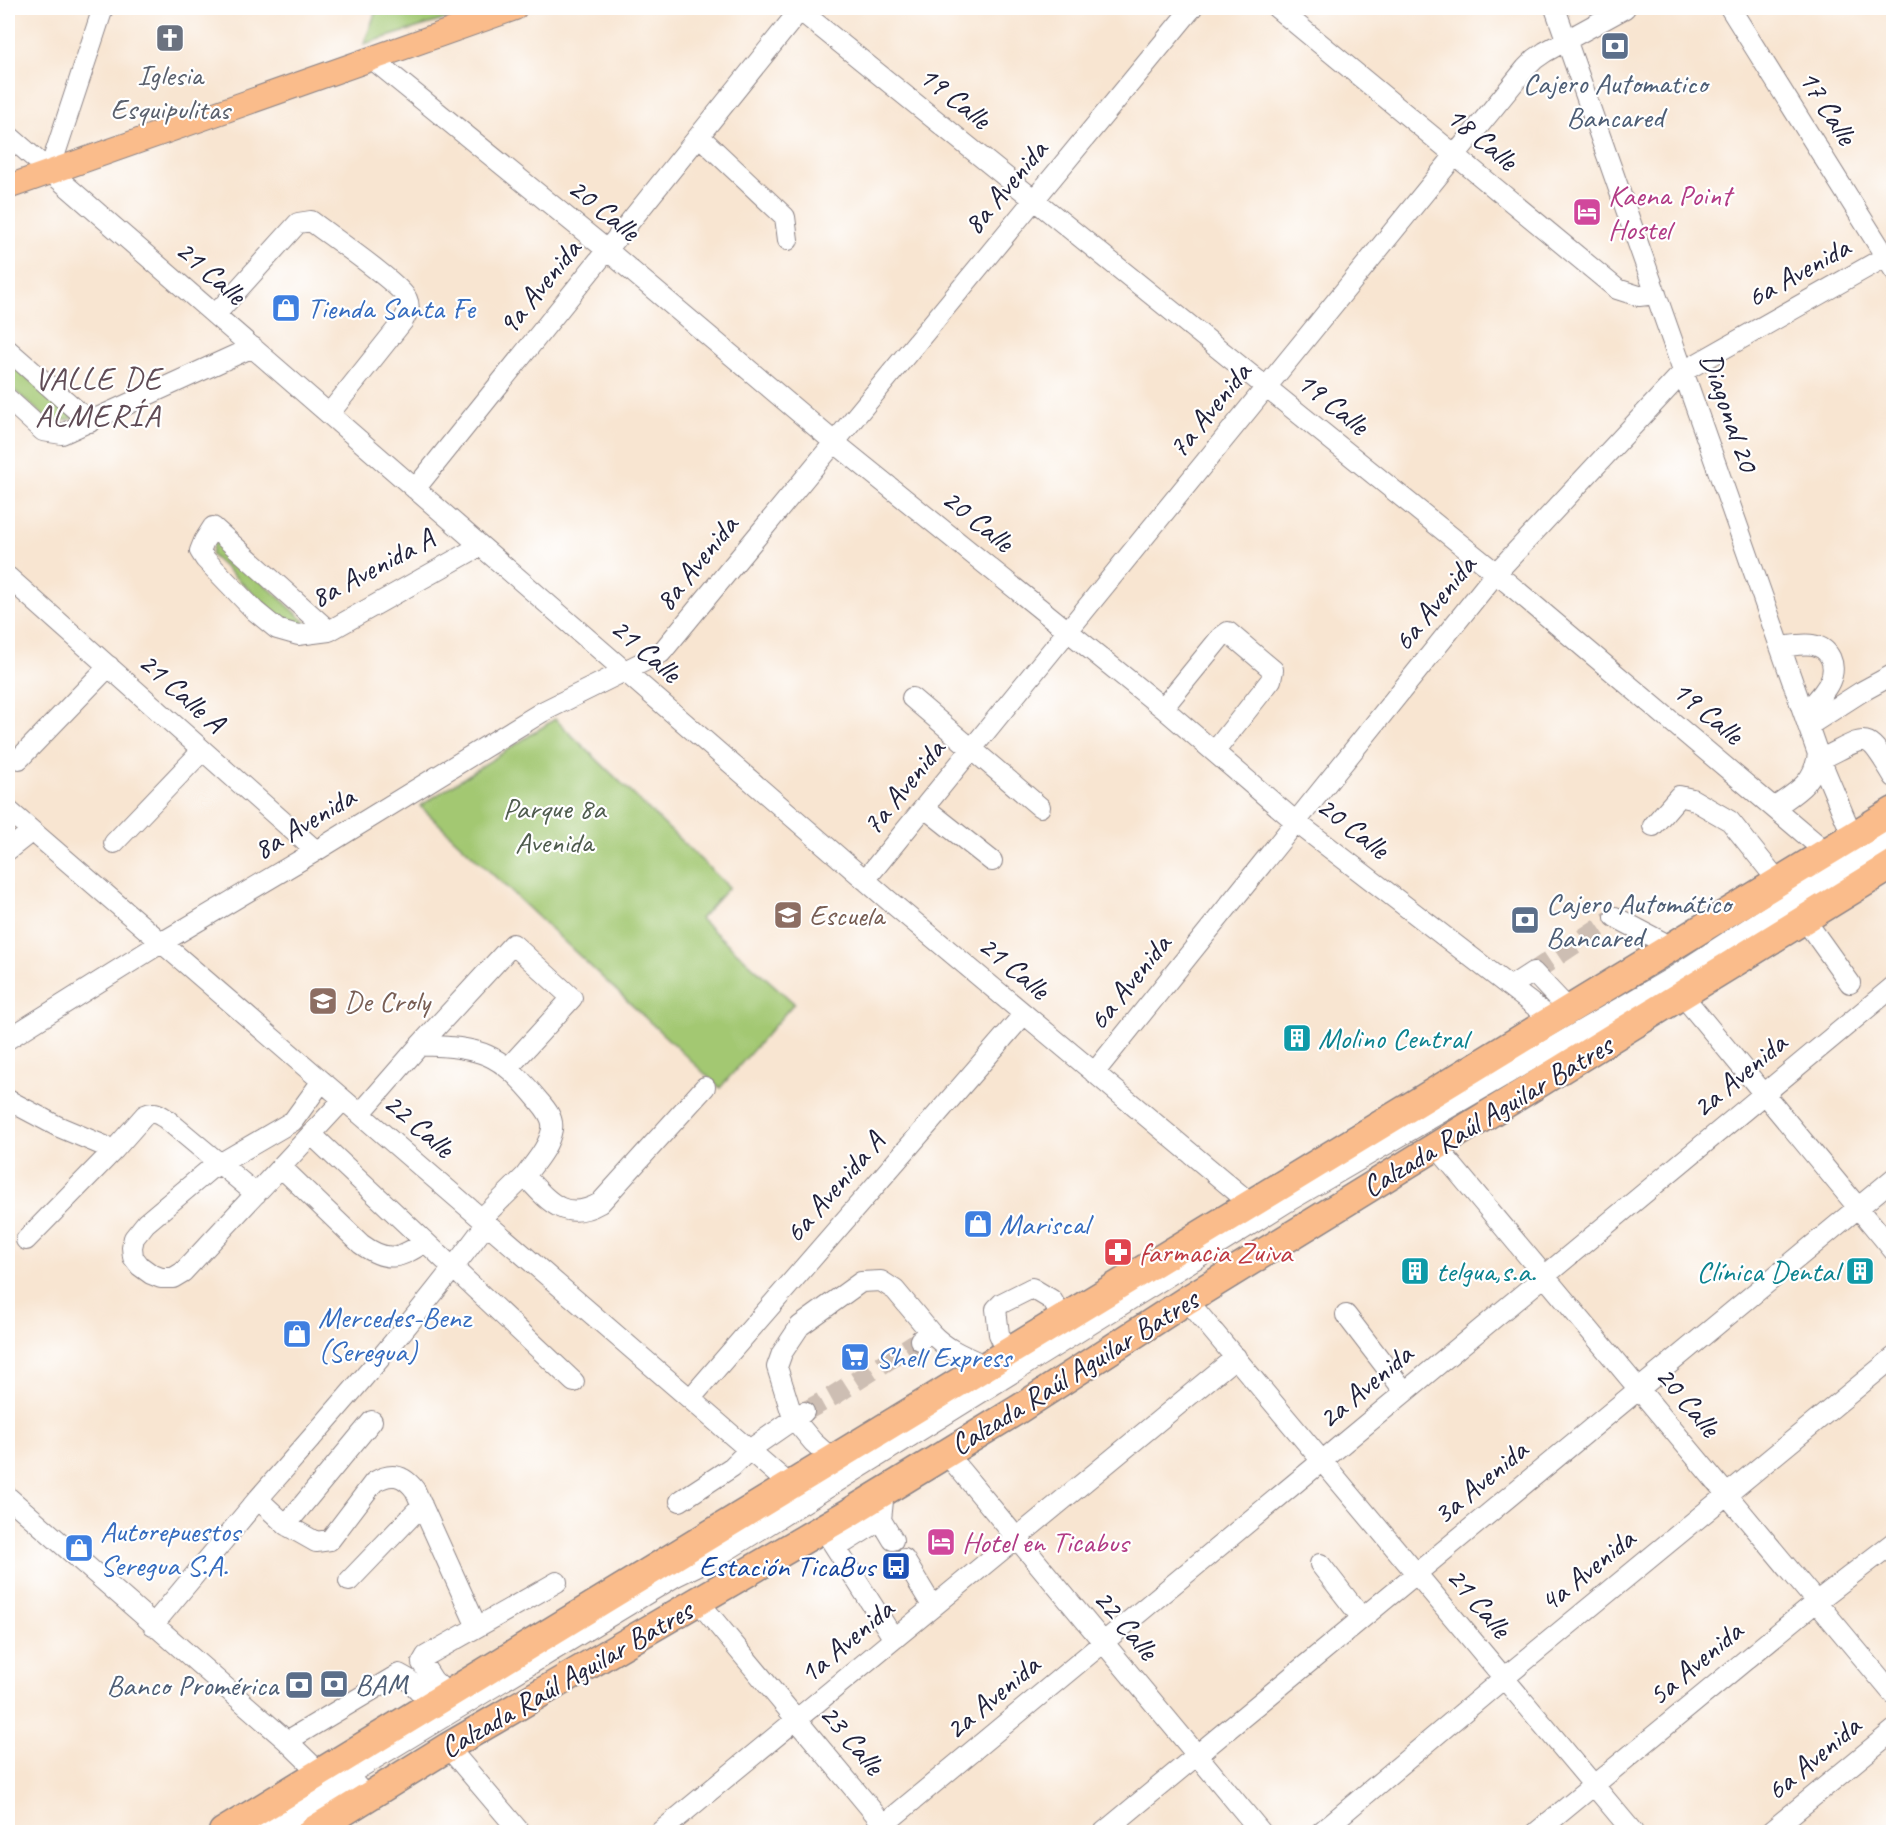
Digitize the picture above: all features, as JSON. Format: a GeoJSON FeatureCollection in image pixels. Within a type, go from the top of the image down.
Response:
{"type":"FeatureCollection","features":[{"type":"Feature","properties":{"kind":"highway","name":"Calzada Raúl Aguilar Batres"},"geometry":{"type":"LineString","coordinates":[[223,1833],[1893,811]]}},
{"type":"Feature","properties":{"kind":"highway","name":"Calzada Raúl Aguilar Batres"},"geometry":{"type":"LineString","coordinates":[[310,1833],[448,1748],[698,1601],[830,1538],[884,1491],[1020,1409],[1187,1300],[1683,996],[1893,864]]}},
{"type":"Feature","properties":{"kind":"main road"},"geometry":{"type":"LineString","coordinates":[[8,187],[515,8]]}},
{"type":"Feature","properties":{"kind":"street"},"geometry":{"type":"LineString","coordinates":[[49,172],[103,8]]}},
{"type":"Feature","properties":{"kind":"street","name":"8a Avenida"},"geometry":{"type":"LineString","coordinates":[[8,1039],[161,943],[542,712],[661,653],[1192,8]]}},
{"type":"Feature","properties":{"kind":"street","name":"18 Calle"},"geometry":{"type":"LineString","coordinates":[[1277,8],[1617,289],[1640,296],[1656,294]]}},
{"type":"Feature","properties":{"kind":"street","name":"Diagonal 20"},"geometry":{"type":"LineString","coordinates":[[1556,8],[1806,720],[1852,836]]}},
{"type":"Feature","properties":{"kind":"street","name":"7a Avenida"},"geometry":{"type":"LineString","coordinates":[[865,880],[1455,154],[1535,59],[1625,8]]}},
{"type":"Feature","properties":{"kind":"street","name":"17 Calle"},"geometry":{"type":"LineString","coordinates":[[1730,8],[1891,260]]}},
{"type":"Feature","properties":{"kind":"street","name":"19 Calle"},"geometry":{"type":"LineString","coordinates":[[798,9],[1496,573],[1826,852]]}},
{"type":"Feature","properties":{"kind":"street","name":"9a Avenida"},"geometry":{"type":"LineString","coordinates":[[415,489],[699,136],[798,9]]}},
{"type":"Feature","properties":{"kind":"street","name":"20 Calle"},"geometry":{"type":"LineString","coordinates":[[371,58],[608,250],[834,442],[1163,708],[1296,822],[1510,987],[1561,1015]]}},
{"type":"Feature","properties":{"kind":"street","name":"21 Calle"},"geometry":{"type":"LineString","coordinates":[[8,135],[865,880],[1250,1203]]}},
{"type":"Feature","properties":{"kind":"street"},"geometry":{"type":"LineString","coordinates":[[699,136],[785,217],[788,240]]}},
{"type":"Feature","properties":{"kind":"street"},"geometry":{"type":"LineString","coordinates":[[215,315],[298,223],[311,221],[385,277],[407,297],[410,308],[404,321],[329,414]]}},
{"type":"Feature","properties":{"kind":"street","name":"6a Avenida"},"geometry":{"type":"LineString","coordinates":[[1094,1073],[1496,573],[1684,371],[1891,260]]}},
{"type":"Feature","properties":{"kind":"street"},"geometry":{"type":"LineString","coordinates":[[8,399],[43,431],[62,434],[253,347]]}},
{"type":"Feature","properties":{"kind":"street"},"geometry":{"type":"LineString","coordinates":[[8,350],[90,422]]}},
{"type":"Feature","properties":{"kind":"street","name":"8a Avenida A"},"geometry":{"type":"LineString","coordinates":[[329,631],[213,527],[201,551],[205,559],[255,611],[277,629],[298,635],[329,631],[480,546]]}},
{"type":"Feature","properties":{"kind":"street","name":"21 Calle A"},"geometry":{"type":"LineString","coordinates":[[9,582],[109,666],[316,851]]}},
{"type":"Feature","properties":{"kind":"street"},"geometry":{"type":"LineString","coordinates":[[1163,708],[1220,638],[1228,632],[1273,670],[1271,681],[1215,751]]}},
{"type":"Feature","properties":{"kind":"street"},"geometry":{"type":"LineString","coordinates":[[1780,647],[1812,644],[1824,648],[1831,656],[1833,667],[1831,680],[1806,720]]}},
{"type":"Feature","properties":{"kind":"street"},"geometry":{"type":"LineString","coordinates":[[19,759],[109,666]]}},
{"type":"Feature","properties":{"kind":"street"},"geometry":{"type":"LineString","coordinates":[[1806,720],[1893,674]]}},
{"type":"Feature","properties":{"kind":"street"},"geometry":{"type":"LineString","coordinates":[[912,698],[1040,807]]}},
{"type":"Feature","properties":{"kind":"street"},"geometry":{"type":"LineString","coordinates":[[1775,807],[1802,789],[1811,779],[1820,756],[1861,740],[1868,740],[1875,746],[1893,777]]}},
{"type":"Feature","properties":{"kind":"street"},"geometry":{"type":"LineString","coordinates":[[114,843],[202,751]]}},
{"type":"Feature","properties":{"kind":"street"},"geometry":{"type":"LineString","coordinates":[[1653,826],[1679,796],[1692,800],[1730,821],[1778,881]]}},
{"type":"Feature","properties":{"kind":"street"},"geometry":{"type":"LineString","coordinates":[[925,807],[992,861]]}},
{"type":"Feature","properties":{"kind":"street","name":"22 Calle"},"geometry":{"type":"LineString","coordinates":[[8,810],[791,1486]]}},
{"type":"Feature","properties":{"kind":"street"},"geometry":{"type":"LineString","coordinates":[[8,850],[32,831]]}},
{"type":"Feature","properties":{"kind":"street"},"geometry":{"type":"LineString","coordinates":[[282,1833],[670,1592],[721,1554],[1287,1202],[1675,976],[1893,838]]}},
{"type":"Feature","properties":{"kind":"street"},"geometry":{"type":"LineString","coordinates":[[1615,917],[1671,946]]}},
{"type":"Feature","properties":{"kind":"street"},"geometry":{"type":"LineString","coordinates":[[1805,920],[1850,983]]}},
{"type":"Feature","properties":{"kind":"street"},"geometry":{"type":"LineString","coordinates":[[360,1114],[513,944],[572,998],[508,1068]]}},
{"type":"Feature","properties":{"kind":"street"},"geometry":{"type":"LineString","coordinates":[[1510,987],[1533,972],[1561,1015]]}},
{"type":"Feature","properties":{"kind":"street","name":"2a Avenida"},"geometry":{"type":"LineString","coordinates":[[883,1830],[1103,1643],[1893,986]]}},
{"type":"Feature","properties":{"kind":"street"},"geometry":{"type":"LineString","coordinates":[[1683,996],[1893,1251]]}},
{"type":"Feature","properties":{"kind":"street","name":"6a Avenida A"},"geometry":{"type":"LineString","coordinates":[[690,1400],[1024,1014]]}},
{"type":"Feature","properties":{"kind":"street"},"geometry":{"type":"LineString","coordinates":[[153,1625],[454,1269],[484,1221],[525,1176],[548,1144],[553,1126],[549,1113],[520,1077],[495,1058],[478,1050],[420,1045]]}},
{"type":"Feature","properties":{"kind":"street"},"geometry":{"type":"LineString","coordinates":[[322,1081],[293,1122],[209,1170],[146,1223],[134,1238],[132,1247],[134,1257],[140,1266],[161,1278],[173,1278],[183,1272],[343,1100]]}},
{"type":"Feature","properties":{"kind":"street"},"geometry":{"type":"LineString","coordinates":[[525,1176],[559,1208],[572,1211],[587,1210],[600,1203],[705,1087]]}},
{"type":"Feature","properties":{"kind":"street"},"geometry":{"type":"LineString","coordinates":[[8,1100],[57,1126],[114,1150]]}},
{"type":"Feature","properties":{"kind":"street"},"geometry":{"type":"LineString","coordinates":[[26,1240],[145,1115],[154,1113],[165,1118],[256,1194]]}},
{"type":"Feature","properties":{"kind":"street"},"geometry":{"type":"LineString","coordinates":[[311,1134],[574,1382]]}},
{"type":"Feature","properties":{"kind":"street","name":"20 Calle"},"geometry":{"type":"LineString","coordinates":[[1436,1146],[1893,1695]]}},
{"type":"Feature","properties":{"kind":"street"},"geometry":{"type":"LineString","coordinates":[[281,1167],[361,1244],[375,1254],[393,1257],[404,1254],[425,1242]]}},
{"type":"Feature","properties":{"kind":"street","name":"3a Avenida"},"geometry":{"type":"LineString","coordinates":[[1104,1833],[1893,1178]]}},
{"type":"Feature","properties":{"kind":"street"},"geometry":{"type":"LineString","coordinates":[[833,1460],[813,1442],[777,1367],[782,1353],[800,1326],[861,1282],[881,1281],[895,1290],[926,1337],[950,1349],[997,1359],[999,1334],[996,1309],[1002,1303],[1032,1288],[1052,1300],[1063,1319]]}},
{"type":"Feature","properties":{"kind":"street","name":"21 Calle"},"geometry":{"type":"LineString","coordinates":[[1187,1300],[1633,1833]]}},
{"type":"Feature","properties":{"kind":"street"},"geometry":{"type":"LineString","coordinates":[[1346,1316],[1405,1392]]}},
{"type":"Feature","properties":{"kind":"street","name":"1a Avenida"},"geometry":{"type":"LineString","coordinates":[[660,1833],[1236,1358]]}},
{"type":"Feature","properties":{"kind":"street","name":"4a Avenida"},"geometry":{"type":"LineString","coordinates":[[1321,1833],[1504,1678],[1893,1358]]}},
{"type":"Feature","properties":{"kind":"street"},"geometry":{"type":"LineString","coordinates":[[680,1501],[732,1467],[749,1450],[799,1415]]}},
{"type":"Feature","properties":{"kind":"street"},"geometry":{"type":"LineString","coordinates":[[286,1525],[372,1420]]}},
{"type":"Feature","properties":{"kind":"street","name":"22 Calle"},"geometry":{"type":"LineString","coordinates":[[946,1453],[1261,1833]]}},
{"type":"Feature","properties":{"kind":"street"},"geometry":{"type":"LineString","coordinates":[[258,1499],[286,1525],[316,1542],[330,1540],[374,1482],[394,1474],[407,1479],[416,1490],[477,1627]]}},
{"type":"Feature","properties":{"kind":"street"},"geometry":{"type":"LineString","coordinates":[[884,1491],[881,1520],[892,1540]]}},
{"type":"Feature","properties":{"kind":"street"},"geometry":{"type":"LineString","coordinates":[[8,1497],[287,1741],[321,1774]]}},
{"type":"Feature","properties":{"kind":"street"},"geometry":{"type":"LineString","coordinates":[[349,1581],[422,1505]]}},
{"type":"Feature","properties":{"kind":"street"},"geometry":{"type":"LineString","coordinates":[[881,1520],[830,1538],[894,1639]]}},
{"type":"Feature","properties":{"kind":"street","name":"5a Avenida"},"geometry":{"type":"LineString","coordinates":[[1537,1833],[1816,1602],[1893,1542]]}},
{"type":"Feature","properties":{"kind":"street"},"geometry":{"type":"LineString","coordinates":[[254,1833],[676,1576],[721,1554]]}},
{"type":"Feature","properties":{"kind":"street"},"geometry":{"type":"LineString","coordinates":[[904,1559],[933,1607]]}},
{"type":"Feature","properties":{"kind":"street"},"geometry":{"type":"LineString","coordinates":[[1320,1564],[1362,1618]]}},
{"type":"Feature","properties":{"kind":"street"},"geometry":{"type":"LineString","coordinates":[[440,1700],[433,1680],[422,1662],[426,1656],[557,1582]]}},
{"type":"Feature","properties":{"kind":"street","name":"23 Calle"},"geometry":{"type":"LineString","coordinates":[[698,1601],[883,1830]]}},
{"type":"Feature","properties":{"kind":"street"},"geometry":{"type":"LineString","coordinates":[[287,1741],[399,1674],[440,1700]]}},
{"type":"Feature","properties":{"kind":"street","name":"6a Avenida"},"geometry":{"type":"LineString","coordinates":[[1770,1833],[1893,1730]]}},
{"type":"Feature","properties":{"kind":"street"},"geometry":{"type":"LineString","coordinates":[[448,1748],[520,1833]]}},
{"type":"Feature","properties":{"kind":"green space"},"geometry":{"type":"Polygon","coordinates":[[[377,8],[482,8],[364,44],[377,8]]]}},
{"type":"Feature","properties":{"kind":"green space"},"geometry":{"type":"Polygon","coordinates":[[[8,361],[75,418],[52,423],[8,385],[8,361]]]}},
{"type":"Feature","properties":{"kind":"green space"},"geometry":{"type":"Polygon","coordinates":[[[215,539],[308,624],[288,625],[211,555],[215,539]]]}},
{"type":"Feature","properties":{"kind":"green space","name":"Parque 8a Avenida"},"geometry":{"type":"Polygon","coordinates":[[[555,719],[729,887],[700,919],[794,1003],[720,1088],[420,806],[555,719]]]}},
{"type":"Feature","properties":{"kind":"tunnel"},"geometry":{"type":"LineString","coordinates":[[1533,972],[1615,917]]}},
{"type":"Feature","properties":{"kind":"tunnel"},"geometry":{"type":"LineString","coordinates":[[804,1412],[920,1340]]}},
{"type":"Feature","properties":{"kind":"place","name":"Iglesia Esquipulitas"},"geometry":{"type":"Point","coordinates":[170,38]}},
{"type":"Feature","properties":{"kind":"place","name":"Cajero Automatico Bancared"},"geometry":{"type":"Point","coordinates":[1615,46]}},
{"type":"Feature","properties":{"kind":"place","name":"Kaena Point Hostel"},"geometry":{"type":"Point","coordinates":[1587,212]}},
{"type":"Feature","properties":{"kind":"place","name":"Tienda Santa Fe"},"geometry":{"type":"Point","coordinates":[286,308]}},
{"type":"Feature","properties":{"kind":"place","name":"Escuela"},"geometry":{"type":"Point","coordinates":[788,915]}},
{"type":"Feature","properties":{"kind":"place","name":"Cajero Automático Bancared"},"geometry":{"type":"Point","coordinates":[1525,920]}},
{"type":"Feature","properties":{"kind":"place","name":"De Croly"},"geometry":{"type":"Point","coordinates":[323,1001]}},
{"type":"Feature","properties":{"kind":"place","name":"Molino Central"},"geometry":{"type":"Point","coordinates":[1297,1038]}},
{"type":"Feature","properties":{"kind":"place","name":"Mariscal"},"geometry":{"type":"Point","coordinates":[978,1224]}},
{"type":"Feature","properties":{"kind":"place","name":"farmacia Zuiva"},"geometry":{"type":"Point","coordinates":[1118,1252]}},
{"type":"Feature","properties":{"kind":"place","name":"telgua,s.a."},"geometry":{"type":"Point","coordinates":[1415,1271]}},
{"type":"Feature","properties":{"kind":"place","name":"Clínica Dental"},"geometry":{"type":"Point","coordinates":[1860,1271]}},
{"type":"Feature","properties":{"kind":"place","name":"Mercedes-Benz (Seregua)"},"geometry":{"type":"Point","coordinates":[297,1334]}},
{"type":"Feature","properties":{"kind":"place","name":"Shell Express"},"geometry":{"type":"Point","coordinates":[855,1357]}},
{"type":"Feature","properties":{"kind":"place","name":"Hotel en Ticabus"},"geometry":{"type":"Point","coordinates":[941,1542]}},
{"type":"Feature","properties":{"kind":"place","name":"Autorepuestos Seregua S.A."},"geometry":{"type":"Point","coordinates":[79,1548]}},
{"type":"Feature","properties":{"kind":"place","name":"Estación TicaBus"},"geometry":{"type":"Point","coordinates":[896,1566]}},
{"type":"Feature","properties":{"kind":"place","name":"BAM"},"geometry":{"type":"Point","coordinates":[334,1684]}},
{"type":"Feature","properties":{"kind":"place","name":"Banco Promérica"},"geometry":{"type":"Point","coordinates":[299,1685]}},
{"type":"Feature","properties":{"kind":"district","name":"VALLE DE ALMERÍA"},"geometry":{"type":"Point","coordinates":[98,396]}}]}
